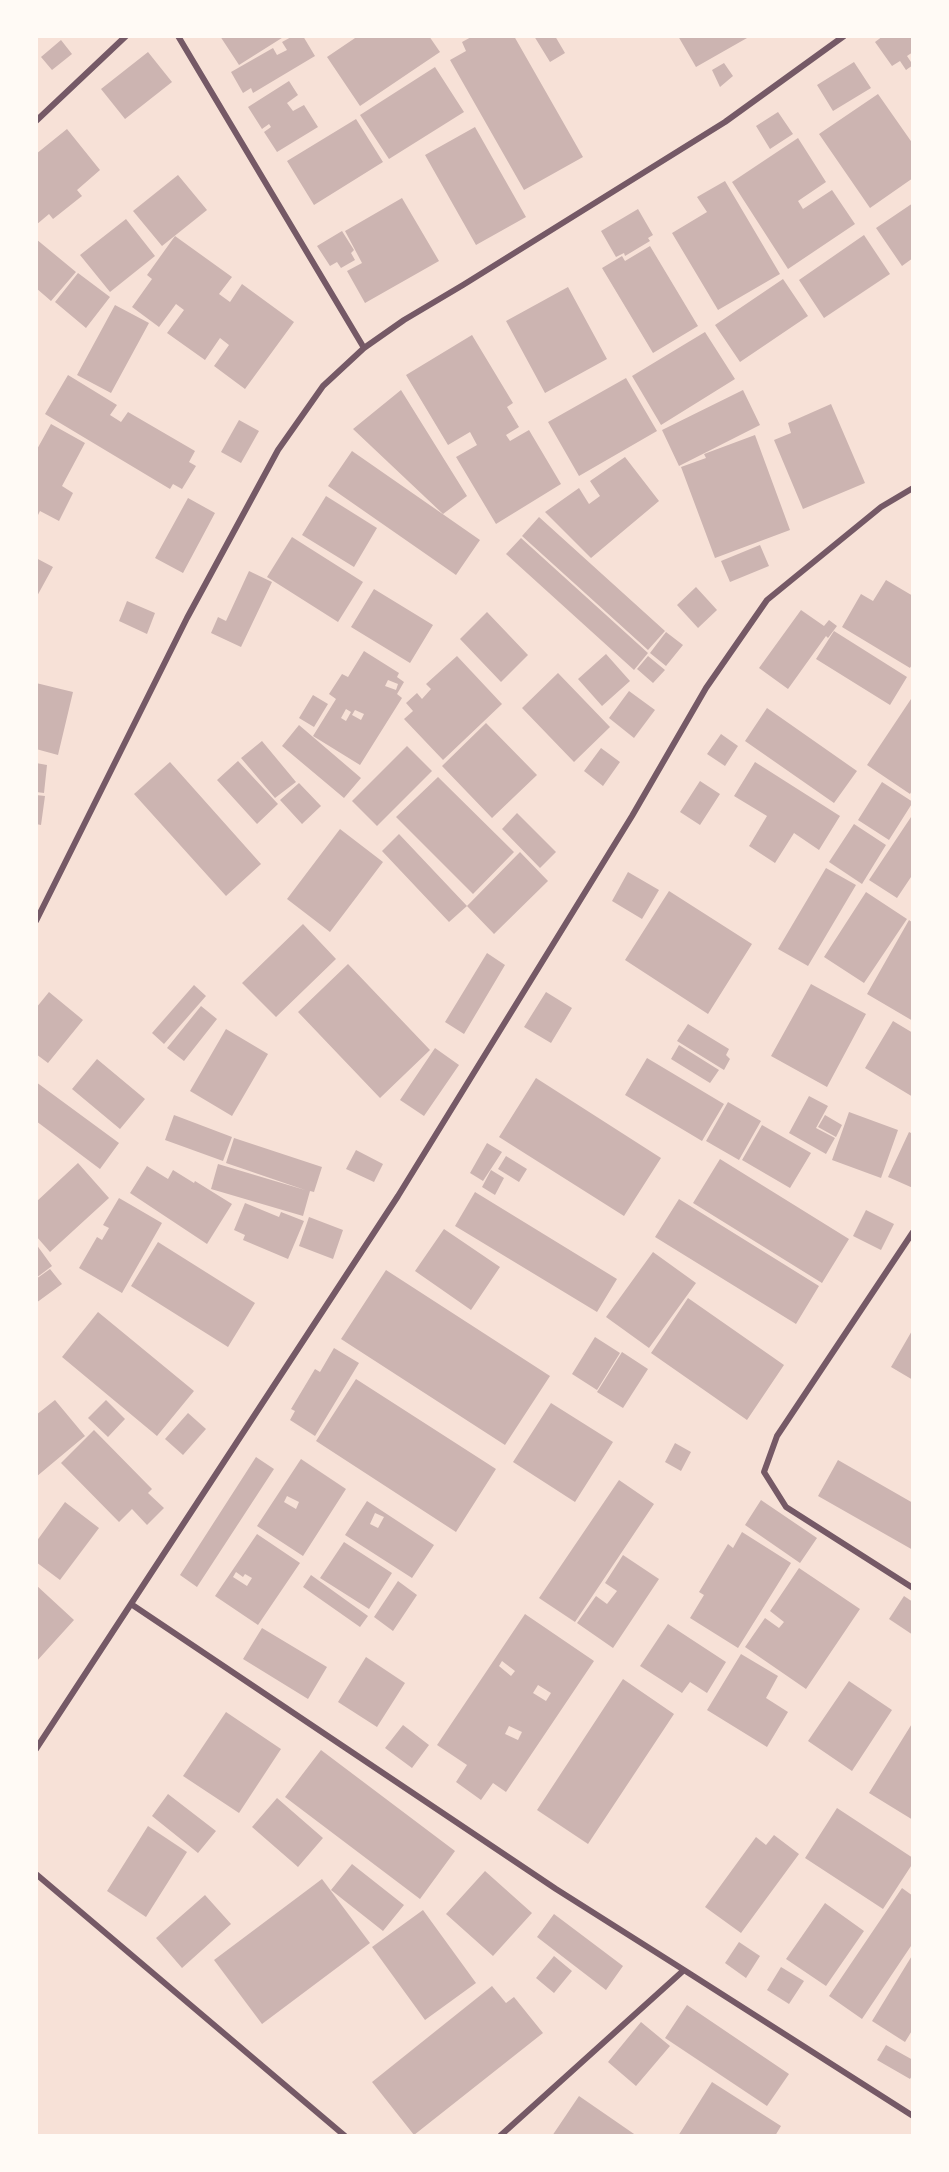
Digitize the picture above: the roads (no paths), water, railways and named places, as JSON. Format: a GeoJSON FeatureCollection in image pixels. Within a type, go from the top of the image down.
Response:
{"type":"FeatureCollection","features":[{"type":"Feature","properties":{"kind":"street"},"geometry":{"type":"LineString","coordinates":[[36,121],[126,36]]}},
{"type":"Feature","properties":{"kind":"street"},"geometry":{"type":"LineString","coordinates":[[178,36],[364,348]]}},
{"type":"Feature","properties":{"kind":"street"},"geometry":{"type":"LineString","coordinates":[[36,921],[187,618],[278,450],[323,386],[364,348],[404,320],[725,122],[844,36]]}},
{"type":"Feature","properties":{"kind":"street"},"geometry":{"type":"LineString","coordinates":[[36,1749],[398,1196],[632,816],[706,688],[768,600],[881,507],[913,488]]}},
{"type":"Feature","properties":{"kind":"street"},"geometry":{"type":"LineString","coordinates":[[913,1232],[777,1436],[764,1472],[786,1507],[913,1588]]}},
{"type":"Feature","properties":{"kind":"street"},"geometry":{"type":"LineString","coordinates":[[131,1604],[556,1889],[913,2116]]}},
{"type":"Feature","properties":{"kind":"street"},"geometry":{"type":"LineString","coordinates":[[36,1874],[345,2136]]}},
{"type":"Feature","properties":{"kind":"street"},"geometry":{"type":"LineString","coordinates":[[500,2136],[684,1970]]}}]}
